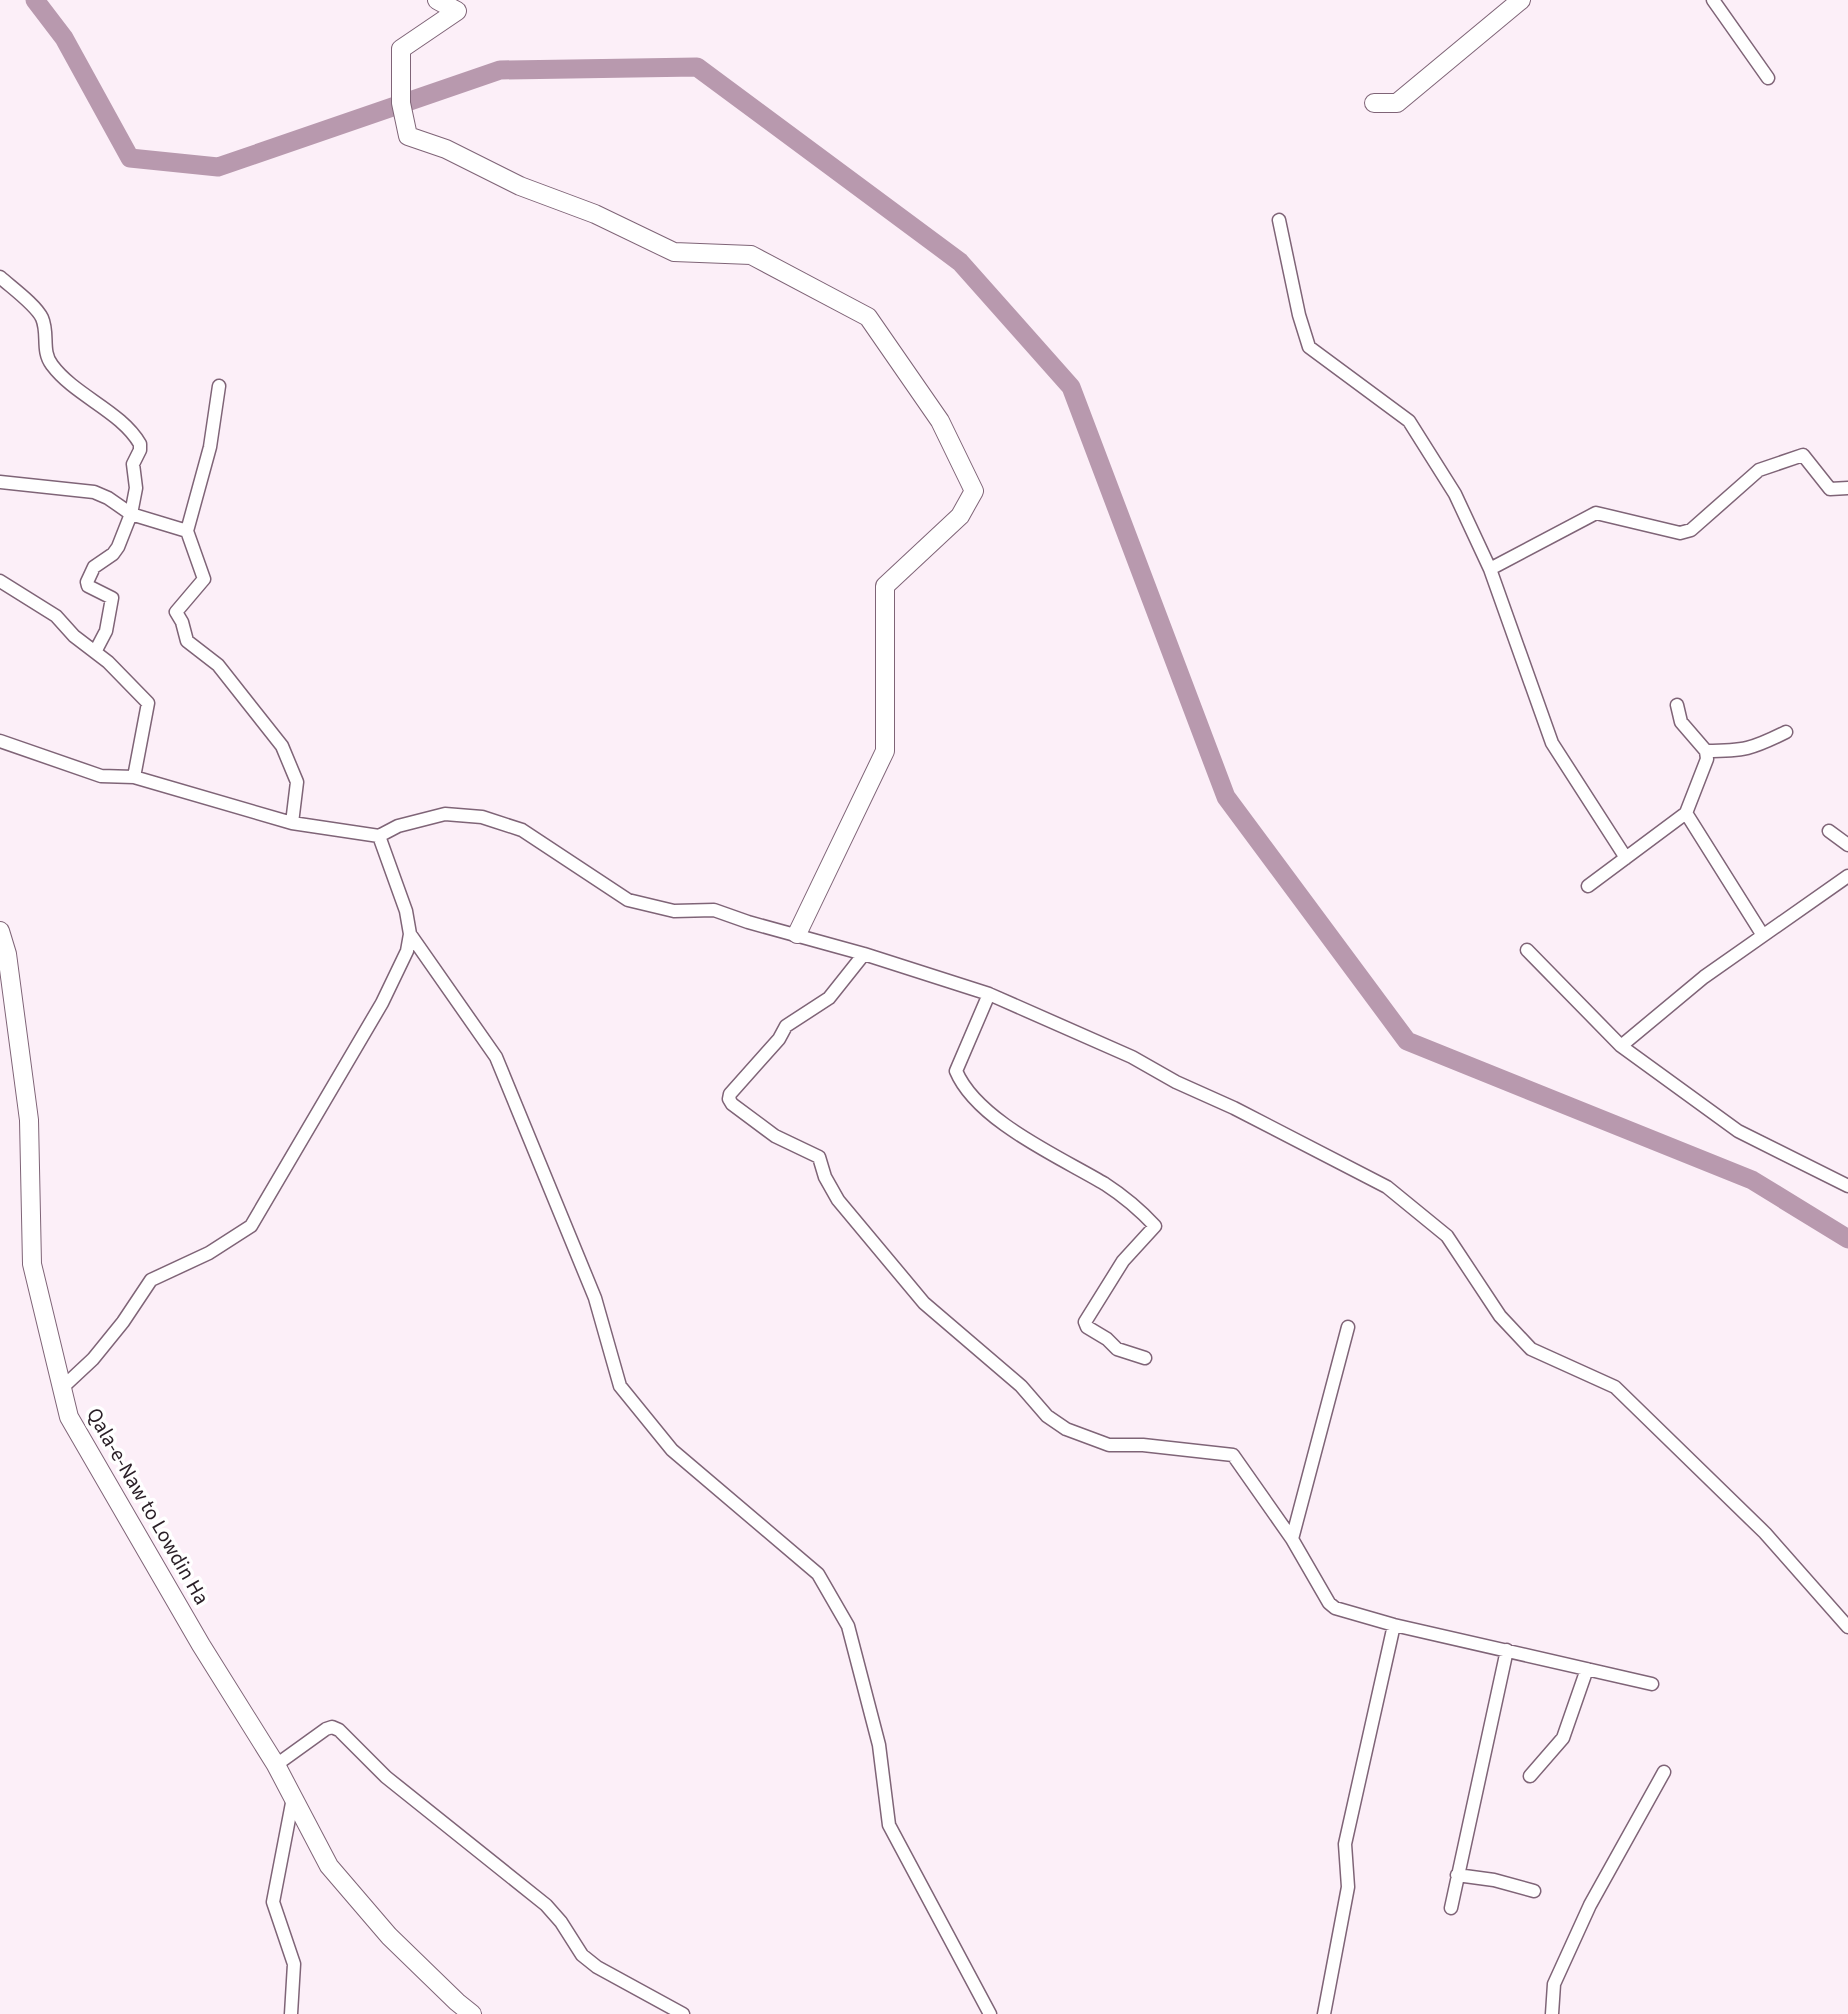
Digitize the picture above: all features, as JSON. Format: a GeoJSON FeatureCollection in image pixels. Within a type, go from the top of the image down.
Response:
{"type":"FeatureCollection","features":[{"type":"Feature","properties":{"kind":"street"},"geometry":{"type":"LineString","coordinates":[[437,0],[457,11],[401,49],[401,103],[408,136],[446,149],[520,186],[594,214],[674,252],[751,255],[868,317],[940,421],[974,491],[960,516],[885,586],[885,751],[797,934]]}},
{"type":"Feature","properties":{"kind":"street"},"geometry":{"type":"LineString","coordinates":[[1374,103],[1397,103],[1521,0]]}},
{"type":"Feature","properties":{"kind":"street"},"geometry":{"type":"LineString","coordinates":[[1713,0],[1768,78]]}},
{"type":"Feature","properties":{"kind":"street"},"geometry":{"type":"LineString","coordinates":[[1279,220],[1298,314],[1309,347],[1409,421],[1455,494],[1490,569],[1552,743],[1626,858]]}},
{"type":"Feature","properties":{"kind":"street"},"geometry":{"type":"LineString","coordinates":[[0,277],[43,320],[46,356],[53,367],[126,427],[140,444],[140,450],[132,464],[136,488],[131,514],[118,547],[113,554],[94,567],[87,582],[88,586],[111,598],[106,631],[95,652]]}},
{"type":"Feature","properties":{"kind":"street"},"geometry":{"type":"LineString","coordinates":[[219,386],[210,447],[187,531],[204,579],[176,612],[187,641],[218,665],[282,746],[297,782],[292,823]]}},
{"type":"Feature","properties":{"kind":"street"},"geometry":{"type":"LineString","coordinates":[[1490,569],[1596,513],[1680,533],[1691,530],[1759,470],[1803,456],[1830,489],[1848,488]]}},
{"type":"Feature","properties":{"kind":"street"},"geometry":{"type":"LineString","coordinates":[[0,482],[94,492],[131,514],[187,531]]}},
{"type":"Feature","properties":{"kind":"street"},"geometry":{"type":"LineString","coordinates":[[0,581],[56,616],[148,704],[134,777]]}},
{"type":"Feature","properties":{"kind":"street"},"geometry":{"type":"LineString","coordinates":[[1588,886],[1686,813],[1707,759],[1706,751],[1681,722],[1677,705]]}},
{"type":"Feature","properties":{"kind":"street"},"geometry":{"type":"LineString","coordinates":[[1706,751],[1739,751],[1757,746],[1786,732]]}},
{"type":"Feature","properties":{"kind":"street"},"geometry":{"type":"LineString","coordinates":[[0,740],[101,776],[134,777],[292,823],[379,836],[398,826],[445,814],[482,817],[522,830],[628,900],[674,911],[714,910],[864,954],[989,994],[1132,1057],[1176,1082],[1234,1108],[1387,1187],[1447,1236],[1500,1316],[1531,1349],[1615,1387],[1765,1533],[1848,1627]]}},
{"type":"Feature","properties":{"kind":"street"},"geometry":{"type":"LineString","coordinates":[[1686,813],[1762,934]]}},
{"type":"Feature","properties":{"kind":"street"},"geometry":{"type":"LineString","coordinates":[[1829,831],[1848,845]]}},
{"type":"Feature","properties":{"kind":"street"},"geometry":{"type":"LineString","coordinates":[[62,1387],[93,1359],[124,1322],[151,1280],[209,1253],[251,1226],[382,1003],[407,951],[410,934],[406,911],[379,836]]}},
{"type":"Feature","properties":{"kind":"street"},"geometry":{"type":"LineString","coordinates":[[1621,1046],[1704,976],[1848,876]]}},
{"type":"Feature","properties":{"kind":"street","name":"Qala-e-Naw to Lowdin Ha"},"geometry":{"type":"LineString","coordinates":[[0,931],[7,954],[29,1120],[32,1264],[69,1417],[201,1645],[276,1765],[329,1866],[389,1936],[472,2014]]}},
{"type":"Feature","properties":{"kind":"street"},"geometry":{"type":"LineString","coordinates":[[410,934],[496,1057],[594,1298],[620,1386],[672,1450],[817,1574],[848,1626],[879,1745],[889,1825],[990,2014]]}},
{"type":"Feature","properties":{"kind":"street"},"geometry":{"type":"LineString","coordinates":[[1527,950],[1621,1046],[1738,1131],[1848,1186]]}},
{"type":"Feature","properties":{"kind":"street"},"geometry":{"type":"LineString","coordinates":[[864,954],[829,998],[786,1026],[779,1039],[730,1094],[729,1099],[775,1136],[819,1157],[825,1177],[838,1200],[924,1303],[1021,1386],[1046,1416],[1066,1429],[1109,1445],[1143,1445],[1234,1455],[1292,1539],[1329,1603],[1335,1608],[1394,1625],[1652,1684]]}},
{"type":"Feature","properties":{"kind":"street"},"geometry":{"type":"LineString","coordinates":[[989,994],[956,1071],[963,1087],[1013,1132],[1108,1186],[1155,1226],[1124,1261],[1085,1322],[1087,1327],[1108,1339],[1114,1347],[1145,1359]]}},
{"type":"Feature","properties":{"kind":"street"},"geometry":{"type":"LineString","coordinates":[[1292,1539],[1348,1327]]}},
{"type":"Feature","properties":{"kind":"street"},"geometry":{"type":"LineString","coordinates":[[1324,2014],[1348,1887],[1345,1844],[1394,1625]]}},
{"type":"Feature","properties":{"kind":"street"},"geometry":{"type":"LineString","coordinates":[[1451,1908],[1507,1650]]}},
{"type":"Feature","properties":{"kind":"street"},"geometry":{"type":"LineString","coordinates":[[1530,1776],[1563,1738],[1587,1669]]}},
{"type":"Feature","properties":{"kind":"street"},"geometry":{"type":"LineString","coordinates":[[276,1765],[326,1729],[332,1727],[339,1730],[386,1777],[546,1905],[561,1922],[582,1955],[597,1967],[683,2014]]}},
{"type":"Feature","properties":{"kind":"street"},"geometry":{"type":"LineString","coordinates":[[1552,2014],[1555,1984],[1590,1905],[1664,1772]]}},
{"type":"Feature","properties":{"kind":"street"},"geometry":{"type":"LineString","coordinates":[[290,2014],[294,1964],[273,1902],[293,1798]]}},
{"type":"Feature","properties":{"kind":"street"},"geometry":{"type":"LineString","coordinates":[[1458,1875],[1494,1880],[1534,1891]]}},
{"type":"Feature","properties":{"kind":"waterway"},"geometry":{"type":"LineString","coordinates":[[35,0],[64,38],[130,158],[218,167],[500,70],[697,67],[960,262],[1071,387],[1226,797],[1407,1041],[1752,1180],[1848,1239]]}}]}
